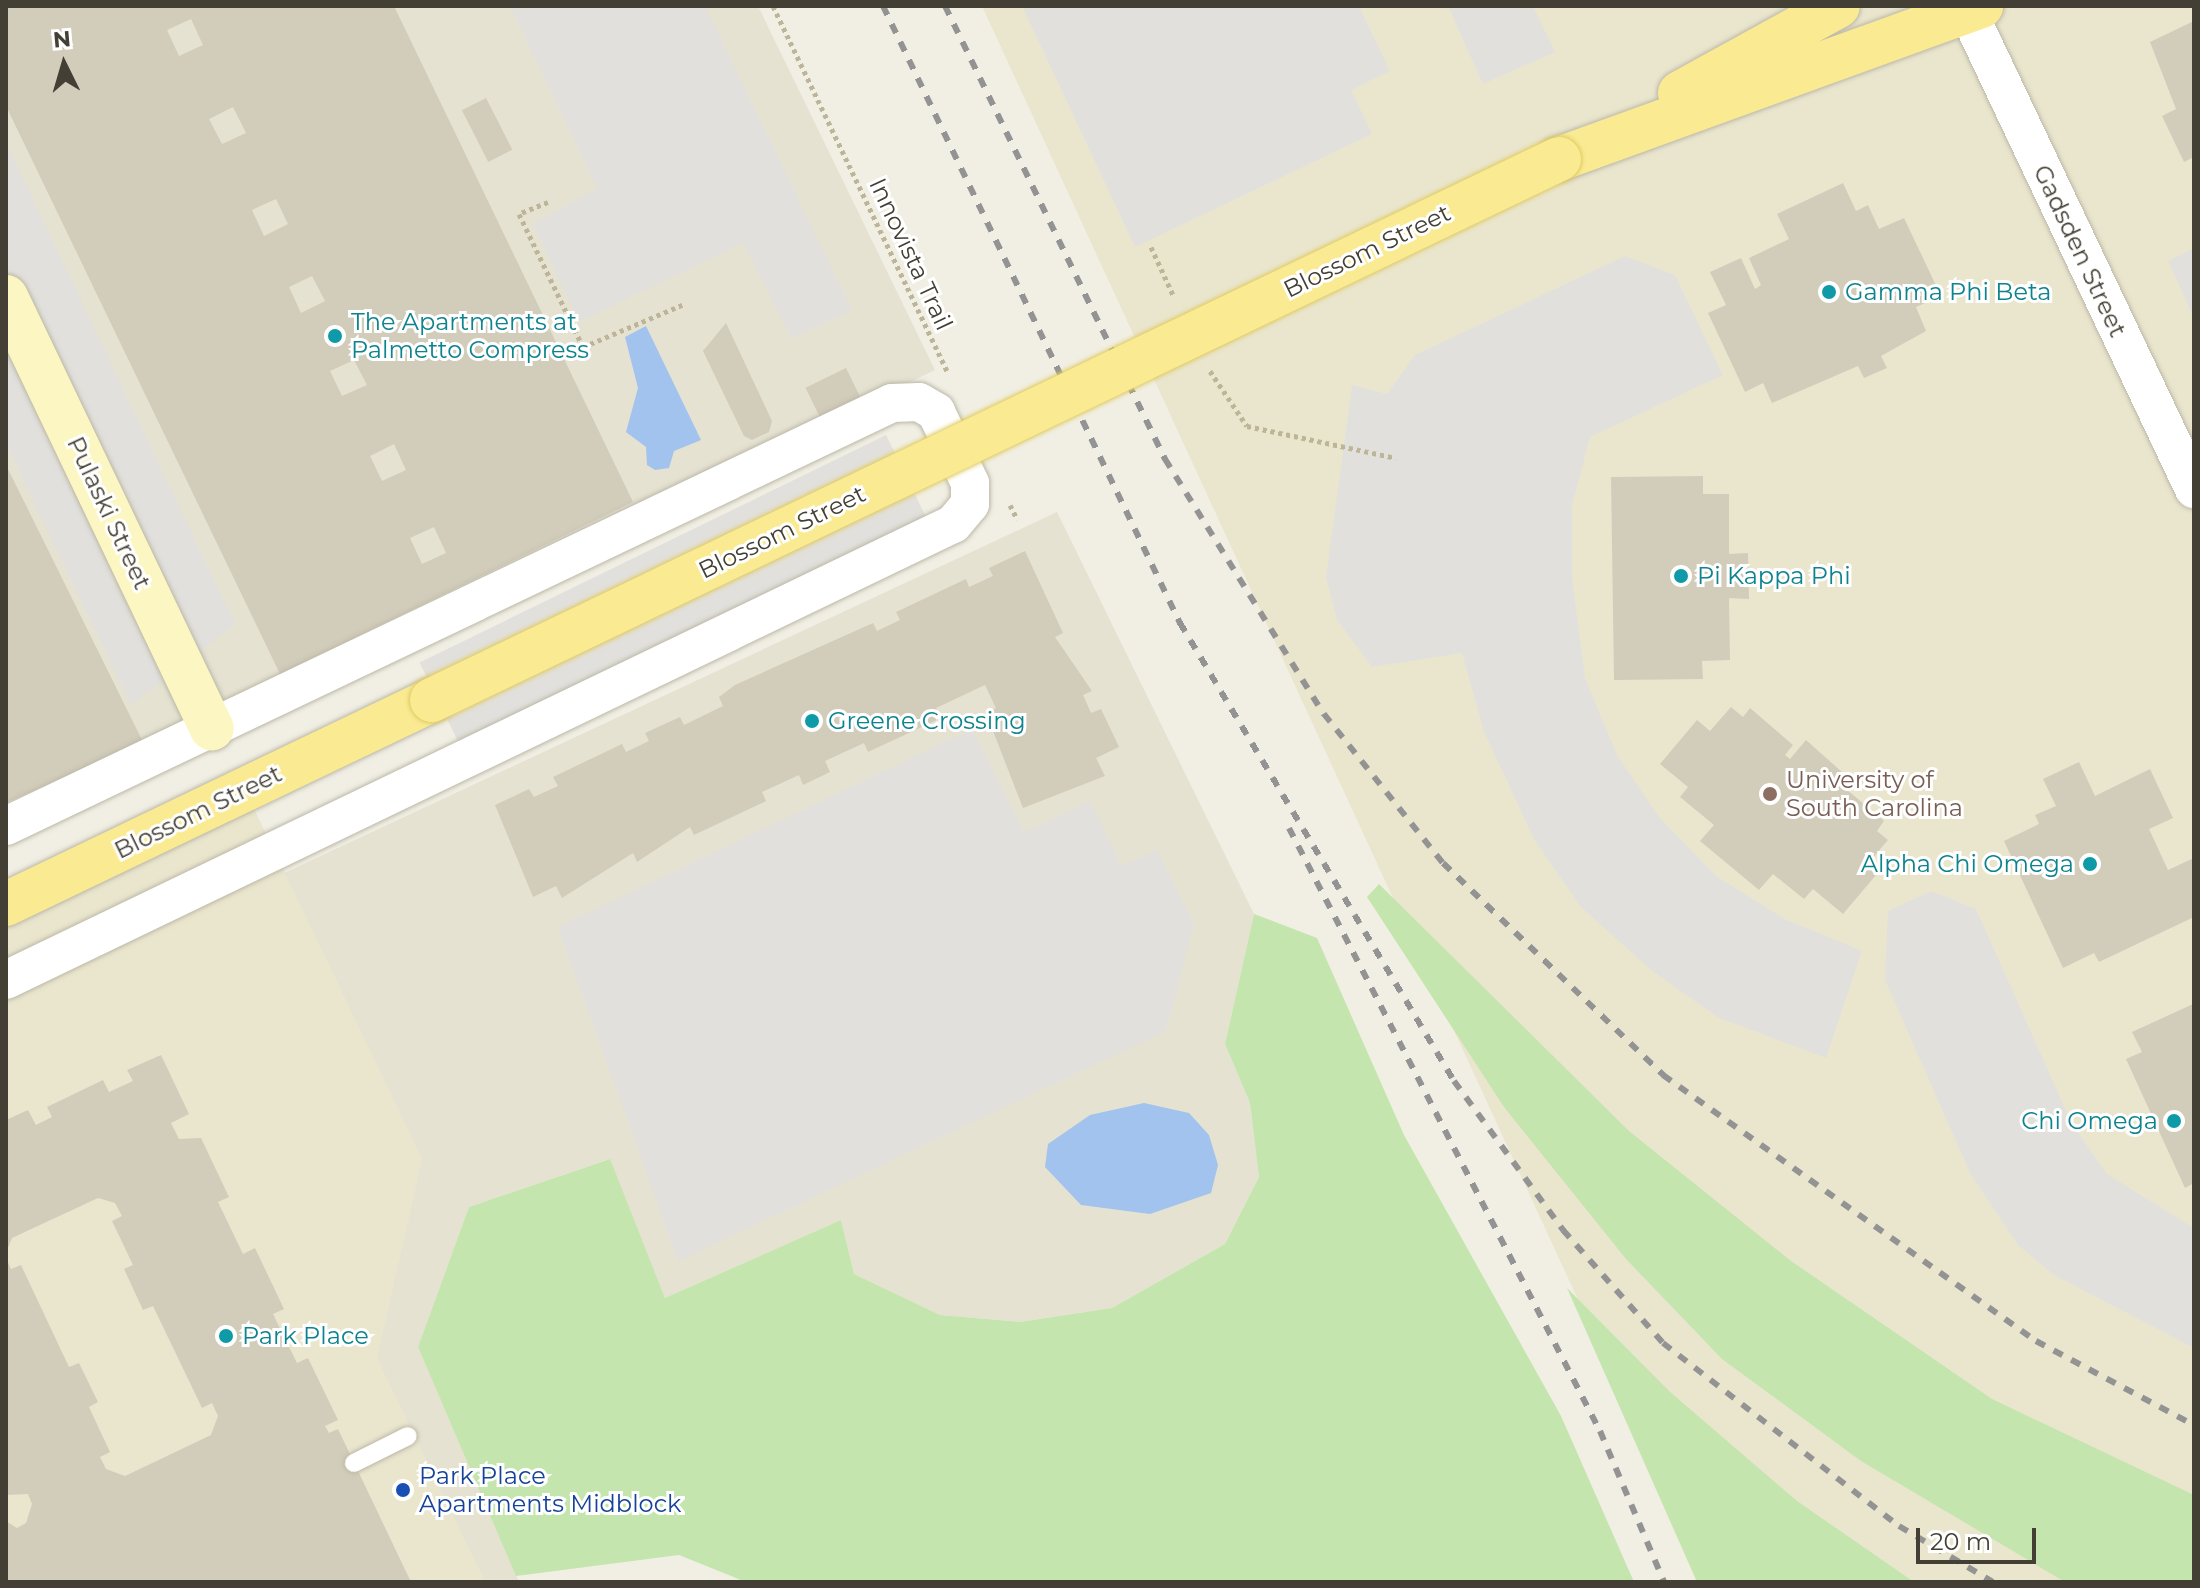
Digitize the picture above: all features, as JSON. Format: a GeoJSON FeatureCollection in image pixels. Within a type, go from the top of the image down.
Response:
{"type":"FeatureCollection","features":[{"type":"Feature","properties":{"kind":"main road","name":"Blossom Street"},"geometry":{"type":"LineString","coordinates":[[6,904],[1559,159],[1838,6]]}},
{"type":"Feature","properties":{"kind":"main road","name":"Blossom Street"},"geometry":{"type":"LineString","coordinates":[[1559,159],[1975,9]]}},
{"type":"Feature","properties":{"kind":"street","name":"Gadsden Street"},"geometry":{"type":"LineString","coordinates":[[1975,9],[2194,489]]}},
{"type":"Feature","properties":{"kind":"street","name":"Pulaski Street"},"geometry":{"type":"LineString","coordinates":[[6,297],[212,728]]}},
{"type":"Feature","properties":{"kind":"street"},"geometry":{"type":"LineString","coordinates":[[6,826],[892,403],[919,402],[936,412],[970,483],[970,504],[953,524],[6,980]]}},
{"type":"Feature","properties":{"kind":"lane"},"geometry":{"type":"LineString","coordinates":[[354,1463],[408,1436]]}},
{"type":"Feature","properties":{"kind":"path","name":"Innovista Trail"},"geometry":{"type":"LineString","coordinates":[[773,6],[955,389]]}},
{"type":"Feature","properties":{"kind":"path"},"geometry":{"type":"LineString","coordinates":[[548,202],[519,214],[583,347],[682,305]]}},
{"type":"Feature","properties":{"kind":"path"},"geometry":{"type":"LineString","coordinates":[[1151,247],[1178,304]]}},
{"type":"Feature","properties":{"kind":"path"},"geometry":{"type":"LineString","coordinates":[[1205,361],[1225,404],[1247,426],[1396,458]]}},
{"type":"Feature","properties":{"kind":"path"},"geometry":{"type":"LineString","coordinates":[[1003,490],[1017,519]]}},
{"type":"Feature","properties":{"kind":"shaded area"},"geometry":{"type":"Polygon","coordinates":[[[6,6],[758,6],[935,370],[132,755],[6,474],[6,6]]]}},
{"type":"Feature","properties":{"kind":"shaded area"},"geometry":{"type":"Polygon","coordinates":[[[510,6],[705,6],[852,310],[792,339],[743,243],[579,322],[533,224],[597,188],[510,6]]]}},
{"type":"Feature","properties":{"kind":"shaded area","name":"University of South Carolina"},"geometry":{"type":"Polygon","coordinates":[[[982,6],[2194,6],[2194,1582],[1708,1582],[982,6]]]}},
{"type":"Feature","properties":{"kind":"shaded area"},"geometry":{"type":"Polygon","coordinates":[[[1022,6],[1359,6],[1390,71],[1351,90],[1372,134],[1135,247],[1022,6]]]}},
{"type":"Feature","properties":{"kind":"shaded area"},"geometry":{"type":"Polygon","coordinates":[[[1448,6],[1533,6],[1555,52],[1483,84],[1448,6]]]}},
{"type":"Feature","properties":{"kind":"shaded area"},"geometry":{"type":"Polygon","coordinates":[[[6,143],[235,624],[131,705],[6,444],[6,143]]]}},
{"type":"Feature","properties":{"kind":"shaded area"},"geometry":{"type":"Polygon","coordinates":[[[2194,248],[2194,318],[2168,261],[2194,248]]]}},
{"type":"Feature","properties":{"kind":"shaded area"},"geometry":{"type":"Polygon","coordinates":[[[1625,256],[1675,275],[1723,375],[1590,437],[1572,506],[1572,577],[1585,678],[1617,755],[1659,817],[1716,876],[1785,919],[1862,951],[1826,1058],[1719,1018],[1651,970],[1581,907],[1535,841],[1484,732],[1462,653],[1372,667],[1337,620],[1326,577],[1352,385],[1387,394],[1415,355],[1625,256]]]}},
{"type":"Feature","properties":{"kind":"shaded area"},"geometry":{"type":"Polygon","coordinates":[[[886,435],[929,522],[462,750],[420,663],[886,435]]]}},
{"type":"Feature","properties":{"kind":"shaded area"},"geometry":{"type":"Polygon","coordinates":[[[1057,512],[1254,914],[1225,1044],[1250,1103],[1259,1177],[1225,1244],[1112,1308],[1020,1322],[940,1315],[854,1274],[841,1220],[665,1298],[609,1159],[469,1207],[418,1347],[519,1582],[6,1582],[6,1003],[1057,512]]]}},
{"type":"Feature","properties":{"kind":"shaded area"},"geometry":{"type":"Polygon","coordinates":[[[972,729],[1024,832],[1090,801],[1122,866],[1157,850],[1194,924],[1166,1031],[678,1261],[558,927],[972,729]]]}},
{"type":"Feature","properties":{"kind":"shaded area"},"geometry":{"type":"Polygon","coordinates":[[[241,782],[422,1159],[377,1358],[485,1582],[6,1582],[6,895],[241,782]]]}},
{"type":"Feature","properties":{"kind":"shaded area"},"geometry":{"type":"Polygon","coordinates":[[[1931,891],[1976,909],[2072,1124],[2107,1174],[2194,1228],[2194,1348],[2054,1275],[2018,1245],[1971,1175],[1885,980],[1888,911],[1931,891]]]}},
{"type":"Feature","properties":{"kind":"green space"},"geometry":{"type":"Polygon","coordinates":[[[1379,884],[1629,1131],[1791,1261],[1992,1399],[2194,1495],[2194,1582],[2065,1582],[1861,1461],[1722,1359],[1626,1259],[1504,1107],[1367,897],[1379,884]]]}},
{"type":"Feature","properties":{"kind":"green space"},"geometry":{"type":"Polygon","coordinates":[[[1254,914],[1317,938],[1404,1135],[1561,1416],[1634,1582],[746,1582],[679,1555],[516,1576],[418,1347],[469,1207],[610,1159],[665,1298],[841,1220],[854,1274],[940,1315],[1020,1322],[1112,1308],[1225,1244],[1259,1177],[1250,1103],[1225,1044],[1254,914]]]}},
{"type":"Feature","properties":{"kind":"green space"},"geometry":{"type":"Polygon","coordinates":[[[1567,1288],[1669,1391],[1797,1501],[1914,1582],[1697,1582],[1567,1288]]]}},
{"type":"Feature","properties":{"kind":"water"},"geometry":{"type":"Polygon","coordinates":[[[646,326],[701,440],[674,451],[669,468],[655,470],[647,465],[646,447],[626,432],[638,388],[625,337],[646,326]]]}},
{"type":"Feature","properties":{"kind":"water"},"geometry":{"type":"Polygon","coordinates":[[[1144,1103],[1189,1113],[1209,1135],[1218,1165],[1211,1193],[1150,1214],[1081,1205],[1045,1167],[1048,1144],[1090,1115],[1144,1103]]]}},
{"type":"Feature","properties":{"kind":"building","name":"The Apartments at Palmetto Compress"},"geometry":{"type":"Polygon","coordinates":[[[6,6],[394,6],[633,502],[280,674],[6,106],[6,6]],[[191,19],[167,30],[179,56],[203,45],[191,19]],[[233,107],[209,119],[222,144],[246,133],[233,107]],[[276,199],[252,210],[264,236],[288,224],[276,199]],[[312,276],[289,287],[301,313],[325,301],[312,276]],[[354,360],[330,371],[342,396],[367,385],[354,360]],[[394,444],[370,456],[382,481],[406,470],[394,444]],[[434,527],[410,538],[422,564],[446,553],[434,527]]]}},
{"type":"Feature","properties":{"kind":"building"},"geometry":{"type":"Polygon","coordinates":[[[2194,21],[2194,157],[2184,162],[2162,116],[2176,109],[2150,42],[2194,21]]]}},
{"type":"Feature","properties":{"kind":"building"},"geometry":{"type":"Polygon","coordinates":[[[486,98],[512,150],[488,162],[462,110],[486,98]]]}},
{"type":"Feature","properties":{"kind":"building","name":"Gamma Phi Beta"},"geometry":{"type":"Polygon","coordinates":[[[1843,183],[1856,211],[1868,205],[1879,229],[1904,218],[1941,296],[1916,307],[1926,331],[1881,356],[1887,368],[1864,378],[1858,366],[1772,403],[1763,383],[1745,392],[1708,313],[1726,305],[1710,272],[1741,258],[1755,289],[1761,285],[1749,258],[1789,239],[1777,214],[1843,183]]]}},
{"type":"Feature","properties":{"kind":"building"},"geometry":{"type":"Polygon","coordinates":[[[726,323],[772,421],[769,432],[752,440],[744,436],[703,351],[726,323]]]}},
{"type":"Feature","properties":{"kind":"building"},"geometry":{"type":"Polygon","coordinates":[[[846,368],[860,397],[820,416],[806,388],[846,368]]]}},
{"type":"Feature","properties":{"kind":"building"},"geometry":{"type":"Polygon","coordinates":[[[6,465],[143,742],[6,803],[6,465]]]}},
{"type":"Feature","properties":{"kind":"building","name":"Pi Kappa Phi"},"geometry":{"type":"Polygon","coordinates":[[[1703,476],[1703,494],[1729,494],[1729,554],[1748,553],[1749,599],[1729,598],[1730,660],[1702,661],[1703,679],[1614,680],[1611,477],[1703,476]]]}},
{"type":"Feature","properties":{"kind":"building","name":"Greene Crossing"},"geometry":{"type":"Polygon","coordinates":[[[1025,551],[1063,633],[1055,637],[1092,691],[1083,695],[1091,713],[1101,709],[1119,747],[1096,758],[1105,776],[1023,808],[986,713],[996,708],[985,685],[936,708],[941,718],[868,752],[864,743],[825,761],[830,772],[803,785],[799,775],[762,792],[766,801],[694,835],[690,827],[637,862],[633,853],[562,898],[556,886],[533,897],[495,805],[529,789],[534,797],[558,786],[553,777],[622,744],[626,752],[649,741],[645,733],[680,717],[684,725],[723,706],[719,697],[735,685],[873,623],[877,631],[900,620],[896,612],[966,579],[969,587],[993,576],[989,568],[1025,551]]]}},
{"type":"Feature","properties":{"kind":"building"},"geometry":{"type":"Polygon","coordinates":[[[1731,707],[1743,717],[1750,708],[1793,745],[1785,755],[1790,759],[1806,740],[1842,772],[1827,789],[1839,783],[1884,821],[1877,831],[1888,840],[1866,866],[1876,875],[1843,914],[1813,889],[1804,899],[1773,874],[1759,890],[1700,841],[1714,825],[1680,797],[1688,787],[1660,764],[1697,720],[1710,731],[1731,707]]]}},
{"type":"Feature","properties":{"kind":"building","name":"Alpha Chi Omega"},"geometry":{"type":"Polygon","coordinates":[[[2079,762],[2095,796],[2150,769],[2173,818],[2149,829],[2168,870],[2194,858],[2194,917],[2099,962],[2094,953],[2063,968],[2004,841],[2039,824],[2035,815],[2056,806],[2043,779],[2079,762]]]}},
{"type":"Feature","properties":{"kind":"building","name":"Chi Omega"},"geometry":{"type":"Polygon","coordinates":[[[2193,1004],[2194,1183],[2185,1188],[2126,1059],[2142,1052],[2132,1032],[2193,1004]]]}},
{"type":"Feature","properties":{"kind":"building","name":"Park Place"},"geometry":{"type":"Polygon","coordinates":[[[161,1055],[189,1114],[171,1123],[179,1139],[201,1138],[229,1197],[218,1202],[243,1254],[255,1248],[284,1309],[273,1314],[297,1363],[308,1358],[338,1420],[325,1426],[329,1433],[338,1429],[411,1582],[6,1582],[6,1521],[17,1528],[26,1523],[32,1504],[28,1494],[6,1495],[6,1258],[11,1269],[21,1265],[69,1367],[79,1363],[98,1402],[89,1407],[110,1452],[100,1457],[106,1469],[125,1476],[211,1435],[218,1416],[212,1403],[202,1408],[153,1306],[143,1310],[124,1269],[133,1265],[112,1221],[122,1216],[115,1203],[98,1198],[12,1238],[6,1253],[6,1120],[28,1110],[36,1125],[52,1117],[47,1107],[103,1080],[109,1092],[133,1081],[127,1070],[161,1055]]]}},
{"type":"Feature","properties":{"kind":"railway"},"geometry":{"type":"LineString","coordinates":[[883,6],[1180,623],[1454,1081],[1563,1230],[1663,1343],[1899,1526],[1993,1582]]}},
{"type":"Feature","properties":{"kind":"railway"},"geometry":{"type":"LineString","coordinates":[[945,6],[1165,459],[1324,714],[1443,863],[1663,1075],[2036,1341],[2194,1425]]}},
{"type":"Feature","properties":{"kind":"railway"},"geometry":{"type":"LineString","coordinates":[[1289,828],[1600,1431],[1664,1582]]}},
{"type":"Feature","properties":{"kind":"place","name":"Gamma Phi Beta"},"geometry":{"type":"Point","coordinates":[1829,292]}},
{"type":"Feature","properties":{"kind":"place","name":"The Apartments at Palmetto Compress"},"geometry":{"type":"Point","coordinates":[335,336]}},
{"type":"Feature","properties":{"kind":"place","name":"Pi Kappa Phi"},"geometry":{"type":"Point","coordinates":[1681,576]}},
{"type":"Feature","properties":{"kind":"place","name":"Greene Crossing"},"geometry":{"type":"Point","coordinates":[812,721]}},
{"type":"Feature","properties":{"kind":"place","name":"University of South Carolina"},"geometry":{"type":"Point","coordinates":[1770,794]}},
{"type":"Feature","properties":{"kind":"place","name":"Alpha Chi Omega"},"geometry":{"type":"Point","coordinates":[2090,864]}},
{"type":"Feature","properties":{"kind":"place","name":"Chi Omega"},"geometry":{"type":"Point","coordinates":[2174,1121]}},
{"type":"Feature","properties":{"kind":"place","name":"Park Place"},"geometry":{"type":"Point","coordinates":[226,1336]}},
{"type":"Feature","properties":{"kind":"place","name":"Park Place Apartments Midblock"},"geometry":{"type":"Point","coordinates":[403,1490]}}]}
